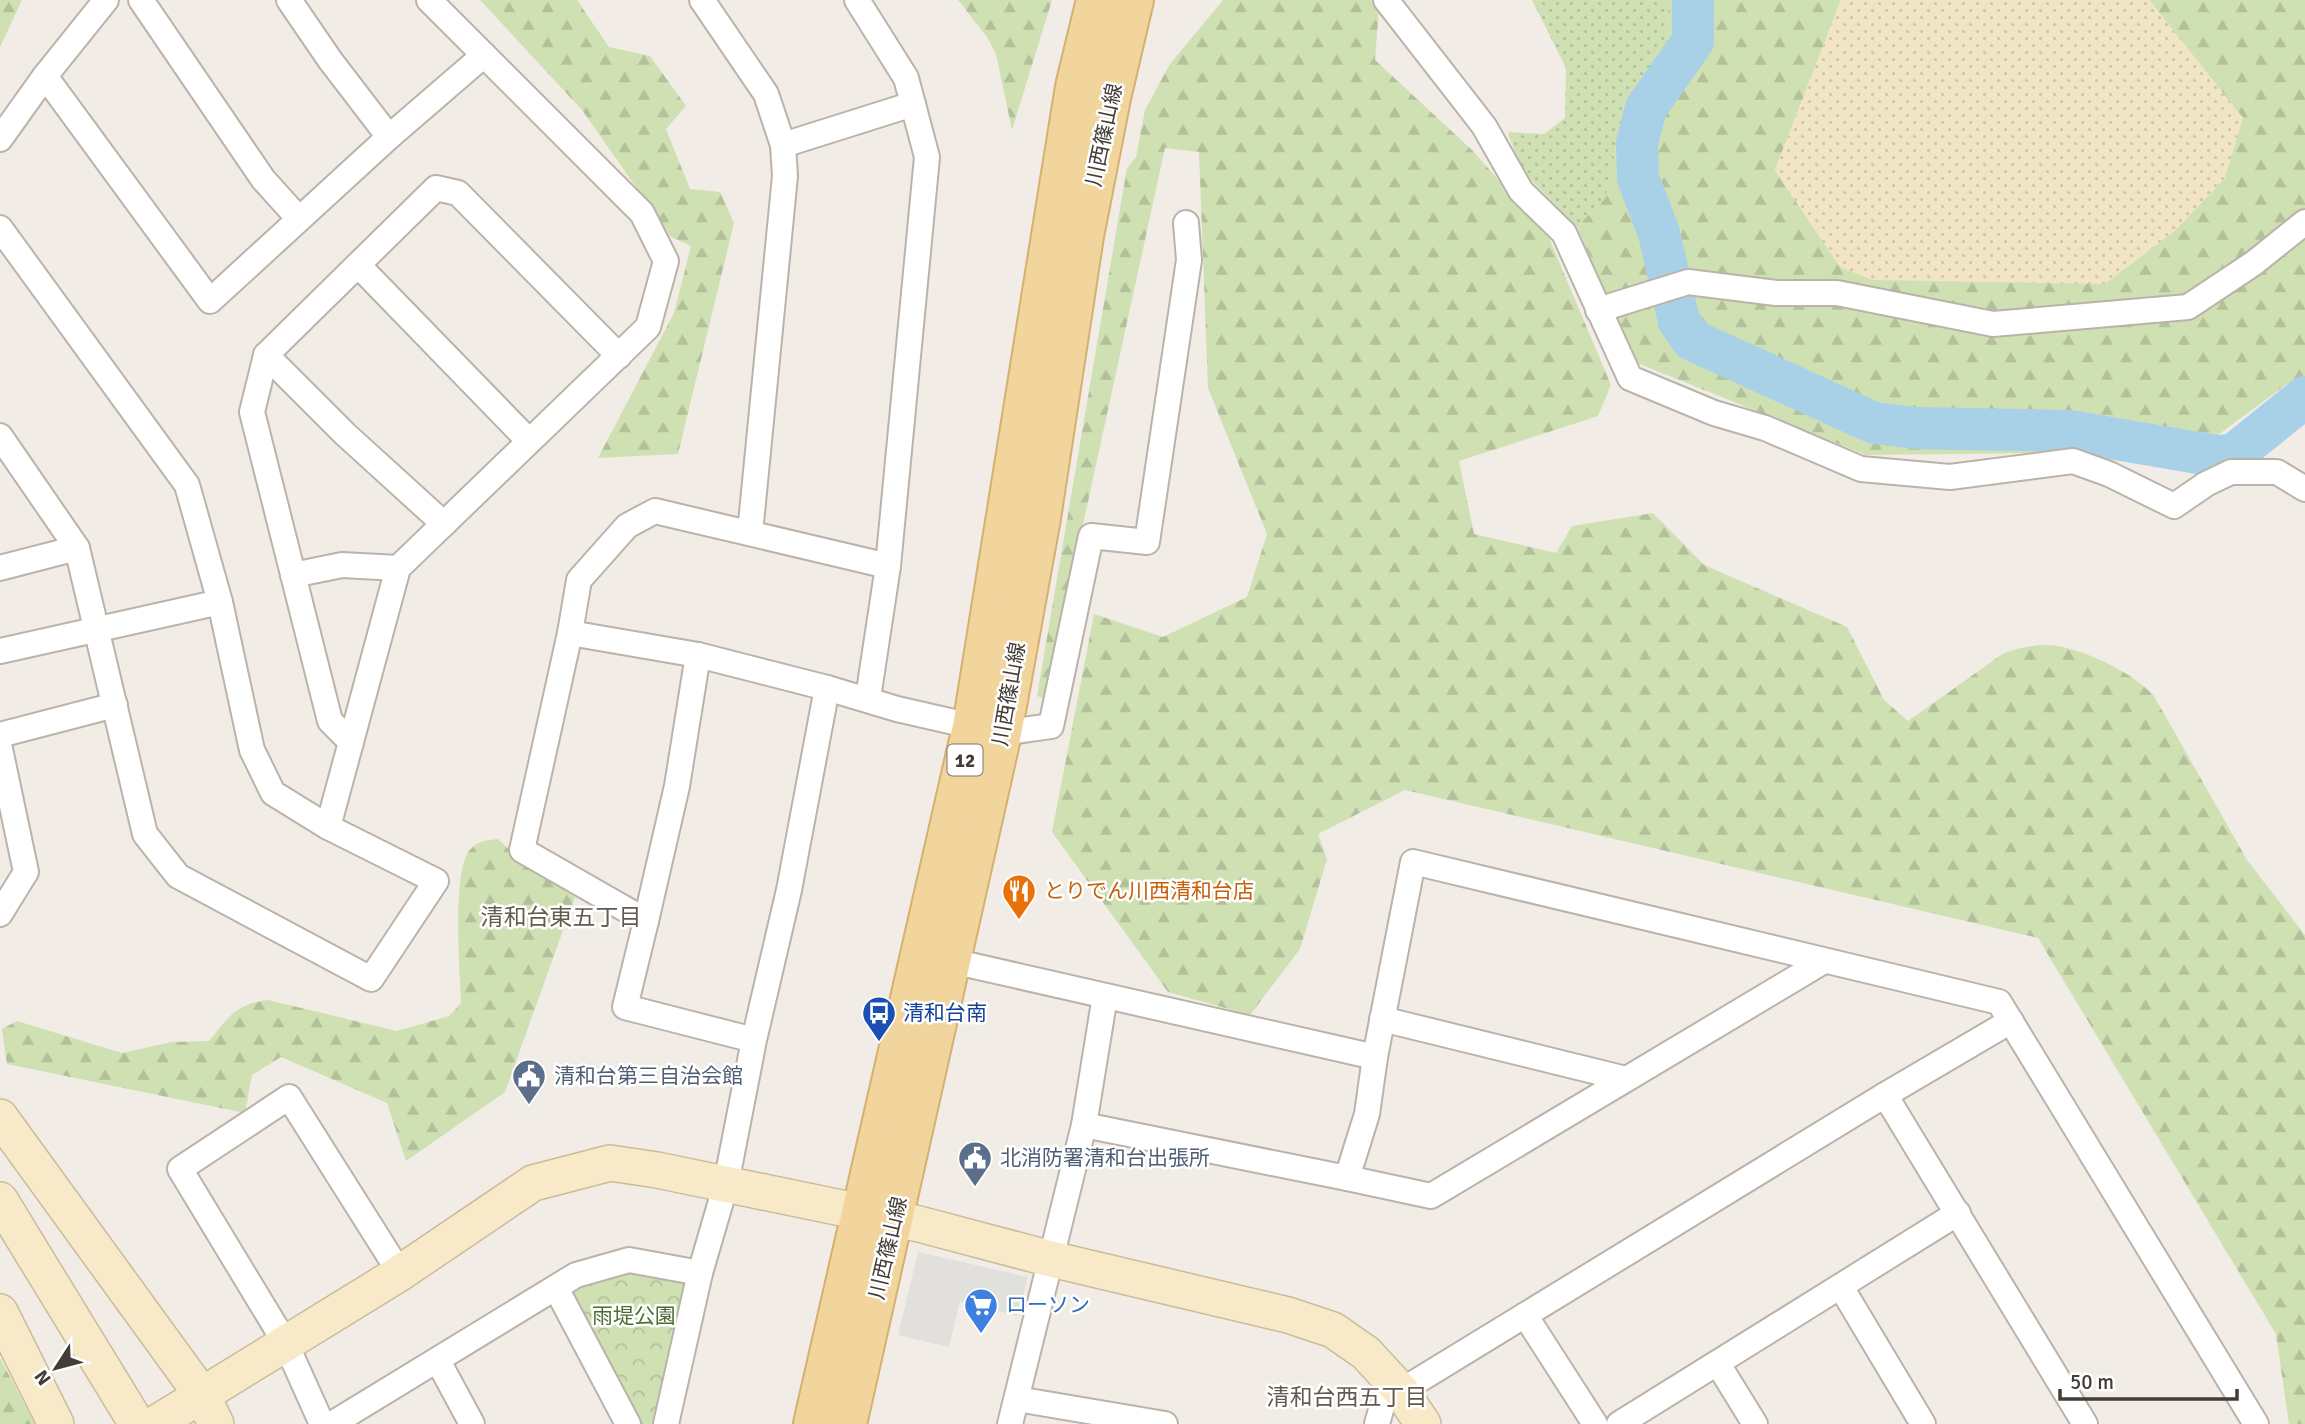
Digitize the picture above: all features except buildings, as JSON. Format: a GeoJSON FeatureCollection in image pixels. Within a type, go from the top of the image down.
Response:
{"type":"FeatureCollection","features":[{"type":"Feature","properties":{"kind":"main road","name":"川西篠山線"},"geometry":{"type":"LineString","coordinates":[[813,1424],[878,1215],[952,961],[987,730],[1075,87],[1097,0]]}},
{"type":"Feature","properties":{"kind":"main road","name":"川西篠山線"},"geometry":{"type":"LineString","coordinates":[[847,1424],[878,1215],[987,730],[1041,518],[1084,236],[1111,98],[1134,0]]}},
{"type":"Feature","properties":{"kind":"street"},"geometry":{"type":"LineString","coordinates":[[0,139],[45,76],[106,0]]}},
{"type":"Feature","properties":{"kind":"street"},"geometry":{"type":"LineString","coordinates":[[141,0],[263,179],[299,219]]}},
{"type":"Feature","properties":{"kind":"street"},"geometry":{"type":"LineString","coordinates":[[289,0],[330,60],[389,137]]}},
{"type":"Feature","properties":{"kind":"street"},"geometry":{"type":"LineString","coordinates":[[328,827],[398,568],[648,327],[666,261],[642,213],[429,0]]}},
{"type":"Feature","properties":{"kind":"street"},"geometry":{"type":"LineString","coordinates":[[702,0],[766,94],[783,145],[785,176],[750,533]]}},
{"type":"Feature","properties":{"kind":"street"},"geometry":{"type":"LineString","coordinates":[[857,0],[906,78],[927,157],[888,566],[869,698]]}},
{"type":"Feature","properties":{"kind":"street"},"geometry":{"type":"LineString","coordinates":[[1387,0],[1484,126],[1521,191],[1564,233],[1604,307],[1630,378],[1714,414],[1766,428],[1861,469],[1950,477],[2073,461],[2109,474],[2174,506],[2206,484],[2231,472],[2277,472],[2305,489]]}},
{"type":"Feature","properties":{"kind":"street"},"geometry":{"type":"LineString","coordinates":[[45,76],[210,301],[389,137],[484,55]]}},
{"type":"Feature","properties":{"kind":"street"},"geometry":{"type":"LineString","coordinates":[[783,145],[913,104]]}},
{"type":"Feature","properties":{"kind":"street"},"geometry":{"type":"LineString","coordinates":[[351,741],[330,720],[252,412],[266,355],[436,188],[458,193],[619,356]]}},
{"type":"Feature","properties":{"kind":"street"},"geometry":{"type":"LineString","coordinates":[[1604,307],[1688,282],[1776,293],[1837,293],[1993,324],[2188,307],[2254,263],[2305,222]]}},
{"type":"Feature","properties":{"kind":"street"},"geometry":{"type":"LineString","coordinates":[[570,633],[698,655],[869,698],[897,709],[987,730],[1051,726],[1091,536],[1147,542],[1189,260],[1186,223]]}},
{"type":"Feature","properties":{"kind":"street"},"geometry":{"type":"LineString","coordinates":[[0,228],[187,485],[220,602],[252,750],[273,793],[328,827],[436,881],[371,979],[178,876],[145,834],[77,548],[0,436]]}},
{"type":"Feature","properties":{"kind":"street"},"geometry":{"type":"LineString","coordinates":[[358,265],[529,441]]}},
{"type":"Feature","properties":{"kind":"street"},"geometry":{"type":"LineString","coordinates":[[266,355],[345,434],[444,523]]}},
{"type":"Feature","properties":{"kind":"street"},"geometry":{"type":"LineString","coordinates":[[646,921],[522,850],[570,633],[579,580],[627,526],[655,511],[888,566]]}},
{"type":"Feature","properties":{"kind":"street"},"geometry":{"type":"LineString","coordinates":[[0,568],[77,548]]}},
{"type":"Feature","properties":{"kind":"street"},"geometry":{"type":"LineString","coordinates":[[293,575],[342,565],[398,568]]}},
{"type":"Feature","properties":{"kind":"street"},"geometry":{"type":"LineString","coordinates":[[0,651],[220,602]]}},
{"type":"Feature","properties":{"kind":"street"},"geometry":{"type":"LineString","coordinates":[[698,655],[677,786],[625,1007],[754,1040]]}},
{"type":"Feature","properties":{"kind":"street"},"geometry":{"type":"LineString","coordinates":[[666,1424],[700,1273],[726,1184],[754,1040],[789,890],[827,688]]}},
{"type":"Feature","properties":{"kind":"street"},"geometry":{"type":"LineString","coordinates":[[0,735],[115,705]]}},
{"type":"Feature","properties":{"kind":"street"},"geometry":{"type":"LineString","coordinates":[[0,749],[26,872],[0,914]]}},
{"type":"Feature","properties":{"kind":"street"},"geometry":{"type":"LineString","coordinates":[[1347,1178],[1367,1114],[1375,1057],[1413,862],[1999,1002],[2256,1424]]}},
{"type":"Feature","properties":{"kind":"street"},"geometry":{"type":"LineString","coordinates":[[952,961],[1375,1057]]}},
{"type":"Feature","properties":{"kind":"street"},"geometry":{"type":"LineString","coordinates":[[1084,1125],[1431,1196],[1824,961]]}},
{"type":"Feature","properties":{"kind":"street"},"geometry":{"type":"LineString","coordinates":[[1010,1424],[1084,1125],[1105,996]]}},
{"type":"Feature","properties":{"kind":"street"},"geometry":{"type":"LineString","coordinates":[[1382,1019],[1626,1079]]}},
{"type":"Feature","properties":{"kind":"street"},"geometry":{"type":"LineString","coordinates":[[1377,1424],[1384,1399],[2011,1021]]}},
{"type":"Feature","properties":{"kind":"street"},"geometry":{"type":"LineString","coordinates":[[1885,1095],[2085,1424]]}},
{"type":"Feature","properties":{"kind":"street"},"geometry":{"type":"LineString","coordinates":[[321,1424],[286,1344],[180,1169],[289,1097],[400,1273]]}},
{"type":"Feature","properties":{"kind":"street"},"geometry":{"type":"LineString","coordinates":[[0,1117],[209,1409]]}},
{"type":"Feature","properties":{"kind":"street"},"geometry":{"type":"LineString","coordinates":[[155,1424],[209,1409],[286,1344],[400,1273],[533,1183],[610,1163],[878,1215],[1288,1315],[1333,1329],[1366,1353],[1401,1391],[1423,1424]]}},
{"type":"Feature","properties":{"kind":"street"},"geometry":{"type":"LineString","coordinates":[[0,1200],[137,1424]]}},
{"type":"Feature","properties":{"kind":"street"},"geometry":{"type":"LineString","coordinates":[[1619,1424],[1958,1213]]}},
{"type":"Feature","properties":{"kind":"street"},"geometry":{"type":"LineString","coordinates":[[332,1424],[576,1275],[629,1260],[700,1273]]}},
{"type":"Feature","properties":{"kind":"street"},"geometry":{"type":"LineString","coordinates":[[1840,1287],[1923,1424]]}},
{"type":"Feature","properties":{"kind":"street"},"geometry":{"type":"LineString","coordinates":[[556,1288],[628,1424]]}},
{"type":"Feature","properties":{"kind":"street"},"geometry":{"type":"LineString","coordinates":[[0,1311],[56,1424]]}},
{"type":"Feature","properties":{"kind":"street"},"geometry":{"type":"LineString","coordinates":[[1525,1315],[1595,1424]]}},
{"type":"Feature","properties":{"kind":"street"},"geometry":{"type":"LineString","coordinates":[[438,1361],[472,1424]]}},
{"type":"Feature","properties":{"kind":"street"},"geometry":{"type":"LineString","coordinates":[[1718,1364],[1755,1424]]}},
{"type":"Feature","properties":{"kind":"street"},"geometry":{"type":"LineString","coordinates":[[1017,1399],[1166,1424]]}},
{"type":"Feature","properties":{"kind":"green space"},"geometry":{"type":"Polygon","coordinates":[[[0,0],[22,0],[0,47],[0,0]]]}},
{"type":"Feature","properties":{"kind":"green space"},"geometry":{"type":"Polygon","coordinates":[[[480,0],[577,0],[609,47],[650,56],[686,106],[666,129],[690,189],[720,192],[734,223],[678,454],[598,458],[674,313],[691,246],[671,237],[582,110],[480,0]]]}},
{"type":"Feature","properties":{"kind":"green space"},"geometry":{"type":"Polygon","coordinates":[[[958,0],[1052,0],[1012,130],[996,54],[987,37],[958,0]]]}},
{"type":"Feature","properties":{"kind":"green space"},"geometry":{"type":"Polygon","coordinates":[[[1223,0],[1372,0],[1379,8],[1375,60],[1473,151],[1549,238],[1611,385],[1598,416],[1459,461],[1474,534],[1556,553],[1572,526],[1653,513],[1704,565],[1847,627],[1884,700],[1908,721],[2004,653],[2037,645],[2058,646],[2096,658],[2122,671],[2154,696],[2247,860],[2305,935],[2305,1424],[2289,1424],[2276,1334],[2038,938],[1405,790],[1318,834],[1327,859],[1300,949],[1250,1015],[1168,992],[1052,832],[1094,614],[1163,637],[1247,597],[1267,534],[1208,388],[1199,152],[1165,148],[1045,699],[1037,696],[1127,168],[1136,157],[1145,110],[1170,64],[1223,0]]]}},
{"type":"Feature","properties":{"kind":"green space"},"geometry":{"type":"Polygon","coordinates":[[[1532,0],[1669,0],[1666,44],[1624,107],[1606,197],[1577,227],[1520,168],[1508,132],[1544,134],[1565,118],[1566,68],[1532,0]]]}},
{"type":"Feature","properties":{"kind":"green space"},"geometry":{"type":"Polygon","coordinates":[[[1669,0],[1841,0],[1775,170],[2243,118],[2149,0],[2305,0],[2305,381],[2287,384],[2180,463],[2040,453],[1866,455],[1637,363],[1577,227],[1606,197],[1624,107],[1666,44],[1669,0]]]}},
{"type":"Feature","properties":{"kind":"green space"},"geometry":{"type":"Polygon","coordinates":[[[498,839],[529,868],[575,897],[505,1092],[406,1161],[387,1103],[281,1057],[252,1075],[245,1113],[7,1064],[2,1029],[17,1021],[122,1053],[172,1042],[209,1041],[234,1013],[247,1005],[268,1000],[397,1031],[449,1016],[461,1003],[458,924],[460,880],[464,863],[475,845],[498,839]]]}},
{"type":"Feature","properties":{"kind":"green space","name":"雨堤公園"},"geometry":{"type":"Polygon","coordinates":[[[629,1260],[700,1273],[666,1424],[629,1424],[556,1288],[629,1260]]]}},
{"type":"Feature","properties":{"kind":"green space"},"geometry":{"type":"Polygon","coordinates":[[[0,1358],[35,1424],[0,1424],[0,1358]]]}},
{"type":"Feature","properties":{"kind":"sand"},"geometry":{"type":"Polygon","coordinates":[[[1841,0],[2149,0],[2243,118],[2225,178],[2176,230],[2105,284],[1872,280],[1840,267],[1775,171],[1841,0]]]}},
{"type":"Feature","properties":{"kind":"shaded area"},"geometry":{"type":"Polygon","coordinates":[[[918,1252],[1028,1277],[1017,1316],[960,1301],[949,1347],[898,1335],[918,1252]]]}},
{"type":"Feature","properties":{"kind":"waterway"},"geometry":{"type":"LineString","coordinates":[[1693,0],[1693,41],[1646,108],[1637,143],[1638,178],[1659,233],[1679,321],[1692,340],[1874,423],[1916,428],[2069,431],[2216,456],[2233,455],[2305,397]]}},
{"type":"Feature","properties":{"kind":"place","name":"とりでん川西清和台店"},"geometry":{"type":"Point","coordinates":[1019,921]}},
{"type":"Feature","properties":{"kind":"place","name":"清和台南"},"geometry":{"type":"Point","coordinates":[879,1043]}},
{"type":"Feature","properties":{"kind":"place","name":"清和台第三自治会館"},"geometry":{"type":"Point","coordinates":[529,1106]}},
{"type":"Feature","properties":{"kind":"place","name":"北消防署清和台出張所"},"geometry":{"type":"Point","coordinates":[975,1188]}},
{"type":"Feature","properties":{"kind":"place","name":"ローソン"},"geometry":{"type":"Point","coordinates":[981,1335]}},
{"type":"Feature","properties":{"kind":"district","name":"清和台東五丁目"},"geometry":{"type":"Point","coordinates":[561,917]}},
{"type":"Feature","properties":{"kind":"district","name":"清和台西五丁目"},"geometry":{"type":"Point","coordinates":[1347,1397]}}]}
